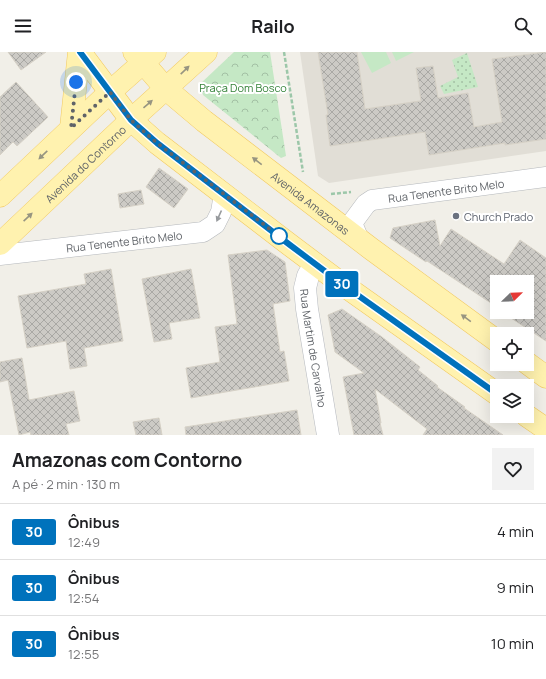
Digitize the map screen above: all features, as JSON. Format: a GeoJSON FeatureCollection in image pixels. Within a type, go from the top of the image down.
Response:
{"type":"FeatureCollection","features":[{"type":"Feature","properties":{"kind":"main road"},"geometry":{"type":"LineString","coordinates":[[80,52],[131,120],[157,143],[315,264],[490,389]]}},
{"type":"Feature","properties":{"kind":"main road"},"geometry":{"type":"LineString","coordinates":[[71,128],[80,52]]}},
{"type":"Feature","properties":{"kind":"main road","name":"Avenida do Contorno"},"geometry":{"type":"LineString","coordinates":[[0,244],[131,120],[206,52]]}},
{"type":"Feature","properties":{"kind":"main road"},"geometry":{"type":"LineString","coordinates":[[0,196],[110,92],[144,56]]}},
{"type":"Feature","properties":{"kind":"main road","name":"Avenida Amazonas"},"geometry":{"type":"LineString","coordinates":[[144,56],[166,89],[204,120],[360,240],[490,336]]}},
{"type":"Feature","properties":{"kind":"main road"},"geometry":{"type":"LineString","coordinates":[[534,368],[546,377]]}},
{"type":"Feature","properties":{"kind":"main road"},"geometry":{"type":"LineString","coordinates":[[534,421],[546,429]]}},
{"type":"Feature","properties":{"kind":"street","name":"Rua Tenente Brito Melo"},"geometry":{"type":"LineString","coordinates":[[360,240],[352,223],[366,204],[372,200],[546,177]]}},
{"type":"Feature","properties":{"kind":"street","name":"Rua Tenente Brito Melo"},"geometry":{"type":"LineString","coordinates":[[0,255],[203,232],[215,224],[221,212],[224,194]]}},
{"type":"Feature","properties":{"kind":"street","name":"Rua Martim de Carvalho"},"geometry":{"type":"LineString","coordinates":[[315,264],[308,276],[305,288],[307,309],[328,435]]}},
{"type":"Feature","properties":{"kind":"path"},"geometry":{"type":"LineString","coordinates":[[284,52],[303,175]]}},
{"type":"Feature","properties":{"kind":"path"},"geometry":{"type":"LineString","coordinates":[[329,194],[350,192]]}},
{"type":"Feature","properties":{"kind":"shaded area"},"geometry":{"type":"Polygon","coordinates":[[[300,52],[546,52],[546,151],[329,183],[318,176],[300,52]]]}},
{"type":"Feature","properties":{"kind":"green space","name":"Praça Dom Bosco"},"geometry":{"type":"Polygon","coordinates":[[[234,52],[270,52],[286,156],[281,158],[203,95],[200,84],[234,52]]]}},
{"type":"Feature","properties":{"kind":"green space"},"geometry":{"type":"Polygon","coordinates":[[[361,52],[386,52],[391,63],[372,73],[361,52]]]}},
{"type":"Feature","properties":{"kind":"green space"},"geometry":{"type":"Polygon","coordinates":[[[392,52],[414,52],[396,61],[392,52]]]}},
{"type":"Feature","properties":{"kind":"green space"},"geometry":{"type":"Polygon","coordinates":[[[467,53],[478,87],[444,94],[440,86],[458,77],[452,60],[467,53]]]}},
{"type":"Feature","properties":{"kind":"building"},"geometry":{"type":"Polygon","coordinates":[[[8,52],[46,52],[21,70],[8,52]]]}},
{"type":"Feature","properties":{"kind":"building"},"geometry":{"type":"Polygon","coordinates":[[[318,52],[357,52],[365,109],[421,101],[416,68],[433,66],[438,98],[468,93],[474,127],[502,122],[492,59],[546,52],[546,139],[505,145],[505,143],[429,155],[425,132],[330,146],[326,115],[328,115],[318,52]]]}},
{"type":"Feature","properties":{"kind":"building"},"geometry":{"type":"Polygon","coordinates":[[[16,82],[48,117],[17,146],[13,142],[0,155],[0,97],[16,82]]]}},
{"type":"Feature","properties":{"kind":"building"},"geometry":{"type":"Polygon","coordinates":[[[159,168],[188,189],[174,208],[146,187],[159,168]]]}},
{"type":"Feature","properties":{"kind":"building"},"geometry":{"type":"Polygon","coordinates":[[[141,190],[144,204],[120,208],[118,194],[141,190]]]}},
{"type":"Feature","properties":{"kind":"building"},"geometry":{"type":"Polygon","coordinates":[[[435,220],[440,246],[451,229],[504,264],[520,240],[546,258],[546,341],[534,333],[534,327],[525,327],[513,319],[534,319],[534,275],[490,275],[490,302],[390,238],[393,228],[435,220]]]}},
{"type":"Feature","properties":{"kind":"building"},"geometry":{"type":"Polygon","coordinates":[[[267,250],[285,262],[290,301],[273,304],[280,352],[284,351],[289,381],[191,398],[186,368],[220,362],[215,327],[237,324],[228,255],[267,250]]]}},
{"type":"Feature","properties":{"kind":"building"},"geometry":{"type":"Polygon","coordinates":[[[111,269],[123,341],[84,348],[87,366],[70,369],[66,341],[27,348],[18,296],[86,284],[84,274],[111,269]]]}},
{"type":"Feature","properties":{"kind":"building"},"geometry":{"type":"Polygon","coordinates":[[[191,269],[200,318],[169,323],[172,339],[154,342],[142,279],[191,269]]]}},
{"type":"Feature","properties":{"kind":"building"},"geometry":{"type":"Polygon","coordinates":[[[342,309],[382,337],[420,367],[418,370],[438,386],[437,387],[503,435],[423,435],[427,429],[375,389],[383,435],[354,435],[343,377],[364,373],[335,352],[328,315],[342,309]]]}},
{"type":"Feature","properties":{"kind":"building"},"geometry":{"type":"Polygon","coordinates":[[[22,358],[29,400],[74,391],[80,421],[66,424],[69,435],[31,435],[30,432],[19,435],[8,380],[0,382],[0,362],[22,358]]]}},
{"type":"Feature","properties":{"kind":"building"},"geometry":{"type":"Polygon","coordinates":[[[297,410],[301,435],[186,435],[185,427],[297,410]]]}},
{"type":"Feature","properties":{"kind":"building"},"geometry":{"type":"Polygon","coordinates":[[[159,418],[162,435],[136,435],[133,422],[159,418]]]}},
{"type":"Feature","properties":{"kind":"bus line","name":"30"},"geometry":{"type":"LineString","coordinates":[[80,52],[131,120],[157,143],[342,284],[490,389]]}},
{"type":"Feature","properties":{"kind":"place","name":"Church Prado"},"geometry":{"type":"Point","coordinates":[456,216]}},
{"type":"Feature","properties":{"kind":"route"},"geometry":{"type":"LineString","coordinates":[[76,82],[71,128],[110,92],[131,120],[157,143],[279,236]]}}]}
